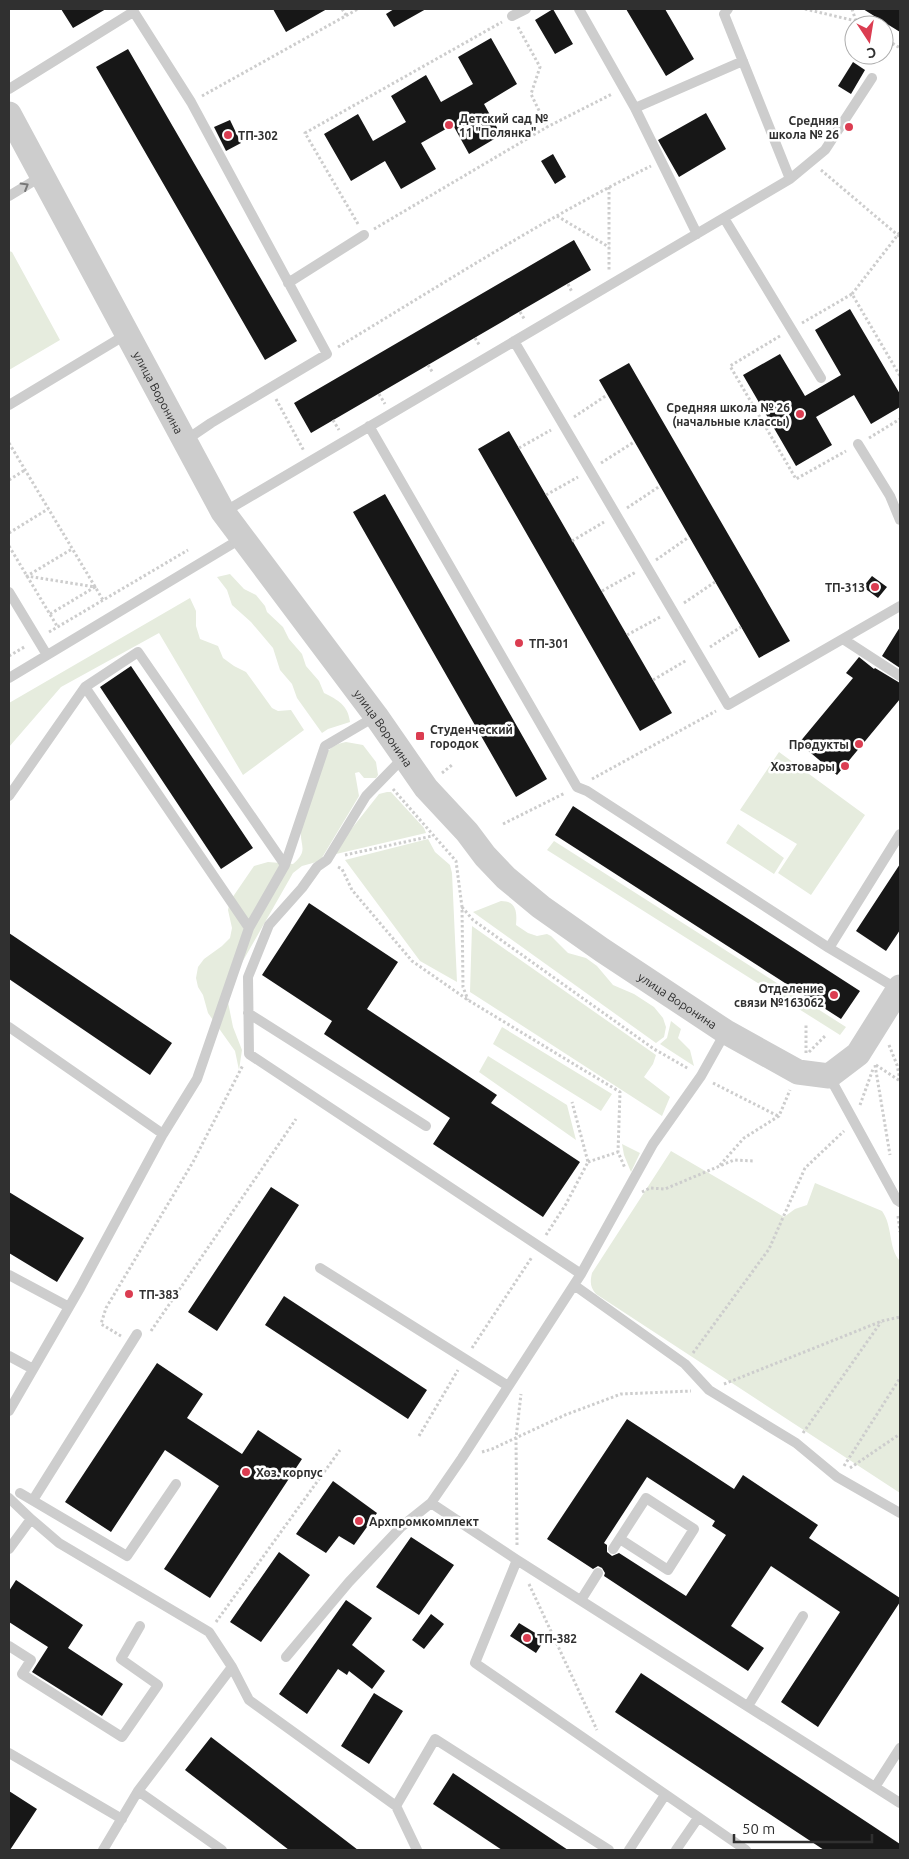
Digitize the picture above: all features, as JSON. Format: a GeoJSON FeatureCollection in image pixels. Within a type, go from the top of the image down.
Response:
{"type":"FeatureCollection","features":[{"type":"Feature","properties":{"kind":"street","name":"улица Воронина"},"geometry":{"type":"LineString","coordinates":[[9,114],[223,512],[376,716],[426,788],[506,878],[541,907],[726,1032],[798,1072],[829,1076]]}},
{"type":"Feature","properties":{"kind":"street"},"geometry":{"type":"LineString","coordinates":[[829,1076],[858,1054],[900,990]]}},
{"type":"Feature","properties":{"kind":"lane"},"geometry":{"type":"LineString","coordinates":[[512,16],[526,9]]}},
{"type":"Feature","properties":{"kind":"lane"},"geometry":{"type":"LineString","coordinates":[[578,9],[635,108],[697,234]]}},
{"type":"Feature","properties":{"kind":"lane"},"geometry":{"type":"LineString","coordinates":[[728,9],[724,14],[790,179]]}},
{"type":"Feature","properties":{"kind":"lane"},"geometry":{"type":"LineString","coordinates":[[9,89],[132,10],[191,102],[327,354],[185,441]]}},
{"type":"Feature","properties":{"kind":"lane"},"geometry":{"type":"LineString","coordinates":[[635,108],[743,61]]}},
{"type":"Feature","properties":{"kind":"lane"},"geometry":{"type":"LineString","coordinates":[[223,512],[790,179],[826,150],[872,78]]}},
{"type":"Feature","properties":{"kind":"lane"},"geometry":{"type":"LineString","coordinates":[[9,196],[42,176]]}},
{"type":"Feature","properties":{"kind":"lane"},"geometry":{"type":"LineString","coordinates":[[724,218],[820,378]]}},
{"type":"Feature","properties":{"kind":"lane"},"geometry":{"type":"LineString","coordinates":[[288,283],[364,235]]}},
{"type":"Feature","properties":{"kind":"lane"},"geometry":{"type":"LineString","coordinates":[[9,405],[127,334]]}},
{"type":"Feature","properties":{"kind":"lane"},"geometry":{"type":"LineString","coordinates":[[514,341],[728,705],[900,606]]}},
{"type":"Feature","properties":{"kind":"lane"},"geometry":{"type":"LineString","coordinates":[[369,426],[577,787],[587,791],[829,948],[900,990]]}},
{"type":"Feature","properties":{"kind":"lane"},"geometry":{"type":"LineString","coordinates":[[858,444],[890,496],[900,520]]}},
{"type":"Feature","properties":{"kind":"lane"},"geometry":{"type":"LineString","coordinates":[[9,678],[242,538]]}},
{"type":"Feature","properties":{"kind":"lane"},"geometry":{"type":"LineString","coordinates":[[9,592],[47,655]]}},
{"type":"Feature","properties":{"kind":"lane"},"geometry":{"type":"LineString","coordinates":[[843,638],[900,676]]}},
{"type":"Feature","properties":{"kind":"lane"},"geometry":{"type":"LineString","coordinates":[[9,796],[85,687],[138,652],[285,865]]}},
{"type":"Feature","properties":{"kind":"lane"},"geometry":{"type":"LineString","coordinates":[[85,687],[249,928]]}},
{"type":"Feature","properties":{"kind":"lane"},"geometry":{"type":"LineString","coordinates":[[9,1411],[69,1307],[164,1134],[197,1079],[249,928],[285,865],[325,746],[376,716]]}},
{"type":"Feature","properties":{"kind":"lane"},"geometry":{"type":"LineString","coordinates":[[404,757],[366,796],[327,860],[317,867],[302,888],[269,925],[248,977],[249,1054],[581,1274]]}},
{"type":"Feature","properties":{"kind":"lane"},"geometry":{"type":"LineString","coordinates":[[829,948],[900,834]]}},
{"type":"Feature","properties":{"kind":"lane"},"geometry":{"type":"LineString","coordinates":[[248,1013],[426,1126]]}},
{"type":"Feature","properties":{"kind":"lane"},"geometry":{"type":"LineString","coordinates":[[9,1027],[164,1134]]}},
{"type":"Feature","properties":{"kind":"lane"},"geometry":{"type":"LineString","coordinates":[[286,1657],[349,1582],[401,1527],[431,1503],[581,1274],[653,1144],[701,1076],[726,1032]]}},
{"type":"Feature","properties":{"kind":"lane"},"geometry":{"type":"LineString","coordinates":[[829,1076],[898,1201]]}},
{"type":"Feature","properties":{"kind":"lane"},"geometry":{"type":"LineString","coordinates":[[320,1268],[508,1386]]}},
{"type":"Feature","properties":{"kind":"lane"},"geometry":{"type":"LineString","coordinates":[[9,1275],[69,1307]]}},
{"type":"Feature","properties":{"kind":"lane"},"geometry":{"type":"LineString","coordinates":[[574,1285],[685,1364],[710,1390],[796,1443],[837,1477],[900,1513]]}},
{"type":"Feature","properties":{"kind":"lane"},"geometry":{"type":"LineString","coordinates":[[33,1500],[137,1334]]}},
{"type":"Feature","properties":{"kind":"lane"},"geometry":{"type":"LineString","coordinates":[[9,1356],[33,1369]]}},
{"type":"Feature","properties":{"kind":"lane"},"geometry":{"type":"LineString","coordinates":[[20,1493],[127,1556],[176,1484]]}},
{"type":"Feature","properties":{"kind":"lane"},"geometry":{"type":"LineString","coordinates":[[9,1498],[30,1519],[60,1543],[209,1632],[232,1667],[249,1700],[396,1806],[417,1850]]}},
{"type":"Feature","properties":{"kind":"lane"},"geometry":{"type":"LineString","coordinates":[[613,1549],[646,1498],[694,1529],[668,1570],[620,1539]]}},
{"type":"Feature","properties":{"kind":"lane"},"geometry":{"type":"LineString","coordinates":[[431,1503],[517,1560],[900,1803]]}},
{"type":"Feature","properties":{"kind":"lane"},"geometry":{"type":"LineString","coordinates":[[9,1549],[30,1519]]}},
{"type":"Feature","properties":{"kind":"lane"},"geometry":{"type":"LineString","coordinates":[[517,1560],[474,1664],[746,1850]]}},
{"type":"Feature","properties":{"kind":"lane"},"geometry":{"type":"LineString","coordinates":[[581,1600],[598,1573]]}},
{"type":"Feature","properties":{"kind":"lane"},"geometry":{"type":"LineString","coordinates":[[748,1706],[803,1616]]}},
{"type":"Feature","properties":{"kind":"lane"},"geometry":{"type":"LineString","coordinates":[[9,1646],[31,1660],[22,1674],[122,1738],[158,1685],[121,1659],[140,1626]]}},
{"type":"Feature","properties":{"kind":"lane"},"geometry":{"type":"LineString","coordinates":[[104,1850],[138,1791],[232,1667]]}},
{"type":"Feature","properties":{"kind":"lane"},"geometry":{"type":"LineString","coordinates":[[396,1806],[435,1739],[610,1850]]}},
{"type":"Feature","properties":{"kind":"lane"},"geometry":{"type":"LineString","coordinates":[[875,1787],[900,1748]]}},
{"type":"Feature","properties":{"kind":"lane"},"geometry":{"type":"LineString","coordinates":[[9,1753],[122,1819]]}},
{"type":"Feature","properties":{"kind":"lane"},"geometry":{"type":"LineString","coordinates":[[138,1791],[222,1850]]}},
{"type":"Feature","properties":{"kind":"lane"},"geometry":{"type":"LineString","coordinates":[[629,1850],[665,1795]]}},
{"type":"Feature","properties":{"kind":"lane"},"geometry":{"type":"LineString","coordinates":[[676,1850],[698,1818]]}},
{"type":"Feature","properties":{"kind":"path"},"geometry":{"type":"LineString","coordinates":[[342,9],[346,16]]}},
{"type":"Feature","properties":{"kind":"path"},"geometry":{"type":"LineString","coordinates":[[191,102],[358,9]]}},
{"type":"Feature","properties":{"kind":"path"},"geometry":{"type":"LineString","coordinates":[[805,9],[844,19]]}},
{"type":"Feature","properties":{"kind":"path"},"geometry":{"type":"LineString","coordinates":[[547,127],[530,94],[540,67],[512,16],[305,133],[364,235],[547,127],[623,88]]}},
{"type":"Feature","properties":{"kind":"path"},"geometry":{"type":"LineString","coordinates":[[327,354],[557,216],[661,161]]}},
{"type":"Feature","properties":{"kind":"path"},"geometry":{"type":"LineString","coordinates":[[811,162],[900,235],[852,294]]}},
{"type":"Feature","properties":{"kind":"path"},"geometry":{"type":"LineString","coordinates":[[609,187],[609,285]]}},
{"type":"Feature","properties":{"kind":"path"},"geometry":{"type":"LineString","coordinates":[[557,216],[609,247]]}},
{"type":"Feature","properties":{"kind":"path"},"geometry":{"type":"LineString","coordinates":[[269,388],[310,462]]}},
{"type":"Feature","properties":{"kind":"path"},"geometry":{"type":"LineString","coordinates":[[9,443],[103,600]]}},
{"type":"Feature","properties":{"kind":"path"},"geometry":{"type":"LineString","coordinates":[[9,480],[25,470]]}},
{"type":"Feature","properties":{"kind":"path"},"geometry":{"type":"LineString","coordinates":[[9,533],[48,509]]}},
{"type":"Feature","properties":{"kind":"path"},"geometry":{"type":"LineString","coordinates":[[9,546],[57,626]]}},
{"type":"Feature","properties":{"kind":"path"},"geometry":{"type":"LineString","coordinates":[[27,576],[72,548]]}},
{"type":"Feature","properties":{"kind":"path"},"geometry":{"type":"LineString","coordinates":[[9,656],[188,550]]}},
{"type":"Feature","properties":{"kind":"path"},"geometry":{"type":"LineString","coordinates":[[27,576],[95,587]]}},
{"type":"Feature","properties":{"kind":"path"},"geometry":{"type":"LineString","coordinates":[[50,614],[95,587]]}},
{"type":"Feature","properties":{"kind":"path"},"geometry":{"type":"LineString","coordinates":[[503,824],[577,787],[728,705]]}},
{"type":"Feature","properties":{"kind":"path"},"geometry":{"type":"LineString","coordinates":[[384,778],[432,836],[456,861],[462,906],[463,987],[468,1000]]}},
{"type":"Feature","properties":{"kind":"path"},"geometry":{"type":"LineString","coordinates":[[327,860],[432,836]]}},
{"type":"Feature","properties":{"kind":"path"},"geometry":{"type":"LineString","coordinates":[[327,860],[342,869],[352,890],[412,961],[468,1000],[620,1092],[618,1152],[628,1176]]}},
{"type":"Feature","properties":{"kind":"path"},"geometry":{"type":"LineString","coordinates":[[462,906],[473,920],[654,1049],[692,1071]]}},
{"type":"Feature","properties":{"kind":"path"},"geometry":{"type":"LineString","coordinates":[[806,1023],[806,1056],[826,1035]]}},
{"type":"Feature","properties":{"kind":"path"},"geometry":{"type":"LineString","coordinates":[[888,1043],[895,1059],[900,1080]]}},
{"type":"Feature","properties":{"kind":"path"},"geometry":{"type":"LineString","coordinates":[[131,1344],[101,1324],[106,1308],[193,1162],[249,1054]]}},
{"type":"Feature","properties":{"kind":"path"},"geometry":{"type":"LineString","coordinates":[[870,1061],[900,1080]]}},
{"type":"Feature","properties":{"kind":"path"},"geometry":{"type":"LineString","coordinates":[[685,1364],[769,1249],[805,1168],[854,1121],[875,1064]]}},
{"type":"Feature","properties":{"kind":"path"},"geometry":{"type":"LineString","coordinates":[[875,1064],[890,1161]]}},
{"type":"Feature","properties":{"kind":"path"},"geometry":{"type":"LineString","coordinates":[[708,1080],[779,1116]]}},
{"type":"Feature","properties":{"kind":"path"},"geometry":{"type":"LineString","coordinates":[[719,1166],[744,1138],[779,1116],[790,1088]]}},
{"type":"Feature","properties":{"kind":"path"},"geometry":{"type":"LineString","coordinates":[[510,1290],[566,1204],[588,1162],[572,1102]]}},
{"type":"Feature","properties":{"kind":"path"},"geometry":{"type":"LineString","coordinates":[[150,1332],[296,1119]]}},
{"type":"Feature","properties":{"kind":"path"},"geometry":{"type":"LineString","coordinates":[[588,1162],[618,1152]]}},
{"type":"Feature","properties":{"kind":"path"},"geometry":{"type":"LineString","coordinates":[[665,1188],[734,1160],[755,1162]]}},
{"type":"Feature","properties":{"kind":"path"},"geometry":{"type":"LineString","coordinates":[[898,1201],[900,1232]]}},
{"type":"Feature","properties":{"kind":"path"},"geometry":{"type":"LineString","coordinates":[[462,1458],[492,1449],[565,1415],[621,1394],[710,1390],[882,1322],[900,1318]]}},
{"type":"Feature","properties":{"kind":"path"},"geometry":{"type":"LineString","coordinates":[[796,1443],[882,1322]]}},
{"type":"Feature","properties":{"kind":"path"},"geometry":{"type":"LineString","coordinates":[[837,1477],[900,1378]]}},
{"type":"Feature","properties":{"kind":"path"},"geometry":{"type":"LineString","coordinates":[[837,1477],[900,1434]]}},
{"type":"Feature","properties":{"kind":"path"},"geometry":{"type":"LineString","coordinates":[[209,1632],[340,1450]]}},
{"type":"Feature","properties":{"kind":"shaded area"},"geometry":{"type":"Polygon","coordinates":[[[9,251],[12,252],[60,340],[9,370],[9,251]]]}},
{"type":"Feature","properties":{"kind":"shaded area"},"geometry":{"type":"Polygon","coordinates":[[[230,574],[244,589],[256,595],[265,606],[267,612],[283,627],[289,639],[302,654],[306,666],[319,681],[324,693],[345,707],[350,722],[328,729],[322,733],[297,698],[292,684],[280,670],[273,648],[251,622],[232,605],[227,590],[217,577],[230,574]]]}},
{"type":"Feature","properties":{"kind":"shaded area"},"geometry":{"type":"Polygon","coordinates":[[[190,598],[196,611],[196,626],[200,639],[218,646],[223,658],[246,672],[272,708],[278,711],[291,710],[304,730],[243,775],[159,633],[61,687],[9,747],[9,703],[190,598]]]}},
{"type":"Feature","properties":{"kind":"shaded area"},"geometry":{"type":"Polygon","coordinates":[[[346,742],[363,745],[376,762],[378,775],[376,778],[364,778],[359,772],[355,773],[359,796],[320,861],[302,866],[293,873],[232,980],[227,997],[233,1027],[242,1050],[239,1070],[235,1051],[208,1013],[196,978],[198,967],[204,959],[230,938],[232,928],[228,910],[230,901],[254,866],[268,862],[293,864],[298,859],[302,850],[302,826],[327,754],[333,747],[346,742]]]}},
{"type":"Feature","properties":{"kind":"shaded area"},"geometry":{"type":"Polygon","coordinates":[[[779,752],[865,815],[811,895],[778,873],[797,844],[740,810],[779,752]]]}},
{"type":"Feature","properties":{"kind":"shaded area"},"geometry":{"type":"Polygon","coordinates":[[[391,792],[424,828],[426,833],[336,854],[338,846],[379,794],[391,792]]]}},
{"type":"Feature","properties":{"kind":"shaded area"},"geometry":{"type":"Polygon","coordinates":[[[738,824],[784,858],[774,874],[726,843],[738,824]]]}},
{"type":"Feature","properties":{"kind":"shaded area"},"geometry":{"type":"Polygon","coordinates":[[[428,839],[435,852],[450,865],[452,873],[457,982],[420,961],[345,860],[428,839]]]}},
{"type":"Feature","properties":{"kind":"shaded area"},"geometry":{"type":"Polygon","coordinates":[[[554,841],[846,1027],[840,1035],[547,850],[554,841]]]}},
{"type":"Feature","properties":{"kind":"shaded area"},"geometry":{"type":"Polygon","coordinates":[[[501,901],[510,903],[515,908],[516,925],[528,933],[537,936],[547,934],[551,936],[568,953],[586,958],[597,966],[613,985],[634,994],[654,1007],[663,1018],[666,1027],[664,1037],[656,1043],[473,912],[501,901]]]}},
{"type":"Feature","properties":{"kind":"shaded area"},"geometry":{"type":"Polygon","coordinates":[[[472,926],[656,1055],[653,1064],[644,1077],[670,1097],[662,1116],[470,992],[472,926]]]}},
{"type":"Feature","properties":{"kind":"shaded area"},"geometry":{"type":"Polygon","coordinates":[[[671,1021],[681,1029],[678,1038],[690,1050],[694,1066],[660,1044],[667,1038],[671,1021]]]}},
{"type":"Feature","properties":{"kind":"shaded area"},"geometry":{"type":"Polygon","coordinates":[[[502,1027],[612,1094],[601,1111],[493,1044],[502,1027]]]}},
{"type":"Feature","properties":{"kind":"shaded area"},"geometry":{"type":"Polygon","coordinates":[[[488,1056],[567,1105],[576,1140],[479,1072],[488,1056]]]}},
{"type":"Feature","properties":{"kind":"shaded area"},"geometry":{"type":"Polygon","coordinates":[[[622,1144],[640,1153],[631,1172],[624,1155],[622,1144]]]}},
{"type":"Feature","properties":{"kind":"shaded area"},"geometry":{"type":"Polygon","coordinates":[[[671,1151],[784,1217],[795,1209],[807,1205],[815,1183],[882,1211],[888,1223],[896,1256],[900,1261],[900,1493],[596,1294],[591,1284],[592,1273],[671,1151]]]}},
{"type":"Feature","properties":{"kind":"building"},"geometry":{"type":"Polygon","coordinates":[[[61,9],[106,9],[73,28],[61,9]]]}},
{"type":"Feature","properties":{"kind":"building"},"geometry":{"type":"Polygon","coordinates":[[[273,9],[327,9],[286,32],[273,9]]]}},
{"type":"Feature","properties":{"kind":"building"},"geometry":{"type":"Polygon","coordinates":[[[394,9],[426,9],[394,27],[386,14],[394,9]]]}},
{"type":"Feature","properties":{"kind":"building"},"geometry":{"type":"Polygon","coordinates":[[[553,9],[573,44],[555,54],[535,20],[553,9]]]}},
{"type":"Feature","properties":{"kind":"building"},"geometry":{"type":"Polygon","coordinates":[[[626,9],[665,9],[694,59],[666,76],[626,9]]]}},
{"type":"Feature","properties":{"kind":"building"},"geometry":{"type":"Polygon","coordinates":[[[863,9],[900,9],[900,32],[894,28],[894,15],[873,15],[863,9]]]}},
{"type":"Feature","properties":{"kind":"building"},"geometry":{"type":"Polygon","coordinates":[[[491,38],[517,84],[484,104],[501,135],[469,154],[453,125],[421,143],[436,169],[401,189],[385,161],[351,181],[324,134],[358,114],[373,141],[406,122],[391,96],[426,75],[441,102],[473,84],[458,57],[491,38]]]}},
{"type":"Feature","properties":{"kind":"building"},"geometry":{"type":"Polygon","coordinates":[[[128,49],[297,341],[265,360],[96,67],[128,49]]]}},
{"type":"Feature","properties":{"kind":"building"},"geometry":{"type":"Polygon","coordinates":[[[851,65],[858,65],[865,70],[851,94],[838,86],[851,65]]]}},
{"type":"Feature","properties":{"kind":"building"},"geometry":{"type":"Polygon","coordinates":[[[706,113],[726,149],[679,177],[658,140],[706,113]]]}},
{"type":"Feature","properties":{"kind":"building","name":"ТП-302"},"geometry":{"type":"Polygon","coordinates":[[[230,120],[241,143],[226,151],[214,127],[230,120]]]}},
{"type":"Feature","properties":{"kind":"building"},"geometry":{"type":"Polygon","coordinates":[[[553,154],[566,177],[555,184],[541,161],[553,154]]]}},
{"type":"Feature","properties":{"kind":"building"},"geometry":{"type":"Polygon","coordinates":[[[574,240],[591,270],[311,433],[294,403],[574,240]]]}},
{"type":"Feature","properties":{"kind":"building"},"geometry":{"type":"Polygon","coordinates":[[[850,309],[900,394],[900,407],[871,424],[854,395],[816,417],[832,445],[796,466],[743,375],[780,354],[805,396],[841,375],[815,330],[850,309]]]}},
{"type":"Feature","properties":{"kind":"building"},"geometry":{"type":"Polygon","coordinates":[[[629,363],[790,641],[759,658],[599,380],[629,363]]]}},
{"type":"Feature","properties":{"kind":"building"},"geometry":{"type":"Polygon","coordinates":[[[509,431],[672,713],[640,731],[478,449],[509,431]]]}},
{"type":"Feature","properties":{"kind":"building"},"geometry":{"type":"Polygon","coordinates":[[[385,494],[547,779],[516,797],[353,512],[385,494]]]}},
{"type":"Feature","properties":{"kind":"building","name":"ТП-313"},"geometry":{"type":"Polygon","coordinates":[[[872,576],[887,587],[878,598],[863,587],[872,576]]]}},
{"type":"Feature","properties":{"kind":"building"},"geometry":{"type":"Polygon","coordinates":[[[900,627],[900,668],[882,656],[900,627]]]}},
{"type":"Feature","properties":{"kind":"building"},"geometry":{"type":"Polygon","coordinates":[[[859,657],[874,669],[900,683],[900,699],[837,775],[799,743],[853,678],[846,673],[859,657]]]}},
{"type":"Feature","properties":{"kind":"building"},"geometry":{"type":"Polygon","coordinates":[[[131,666],[253,848],[221,869],[100,687],[131,666]]]}},
{"type":"Feature","properties":{"kind":"building"},"geometry":{"type":"Polygon","coordinates":[[[573,806],[860,991],[841,1019],[555,835],[573,806]]]}},
{"type":"Feature","properties":{"kind":"building"},"geometry":{"type":"Polygon","coordinates":[[[900,864],[900,930],[886,951],[856,931],[900,864]]]}},
{"type":"Feature","properties":{"kind":"building"},"geometry":{"type":"Polygon","coordinates":[[[309,903],[398,962],[367,1009],[497,1095],[491,1103],[580,1162],[543,1217],[433,1144],[450,1118],[324,1034],[332,1021],[262,975],[309,903]]]}},
{"type":"Feature","properties":{"kind":"building"},"geometry":{"type":"Polygon","coordinates":[[[9,933],[172,1043],[150,1075],[9,979],[9,933]]]}},
{"type":"Feature","properties":{"kind":"building"},"geometry":{"type":"Polygon","coordinates":[[[271,1187],[299,1205],[217,1331],[188,1312],[271,1187]]]}},
{"type":"Feature","properties":{"kind":"building"},"geometry":{"type":"Polygon","coordinates":[[[9,1192],[84,1238],[57,1282],[9,1253],[9,1192]]]}},
{"type":"Feature","properties":{"kind":"building"},"geometry":{"type":"Polygon","coordinates":[[[284,1296],[427,1390],[408,1419],[265,1325],[284,1296]]]}},
{"type":"Feature","properties":{"kind":"building","name":"Хоз. корпус"},"geometry":{"type":"Polygon","coordinates":[[[157,1363],[203,1394],[187,1418],[242,1454],[258,1430],[302,1459],[210,1598],[164,1569],[219,1486],[165,1450],[111,1532],[65,1502],[157,1363]]]}},
{"type":"Feature","properties":{"kind":"building"},"geometry":{"type":"Polygon","coordinates":[[[627,1419],[734,1489],[743,1475],[818,1525],[809,1538],[900,1598],[900,1602],[818,1727],[781,1702],[840,1612],[771,1566],[731,1626],[764,1648],[748,1671],[604,1576],[605,1573],[602,1568],[598,1566],[593,1569],[547,1539],[627,1419]],[[647,1477],[604,1543],[607,1545],[607,1552],[612,1556],[619,1553],[686,1596],[726,1535],[712,1526],[715,1521],[647,1477]]]}},
{"type":"Feature","properties":{"kind":"building"},"geometry":{"type":"Polygon","coordinates":[[[333,1481],[377,1513],[354,1545],[339,1536],[326,1553],[296,1534],[333,1481]]]}},
{"type":"Feature","properties":{"kind":"building"},"geometry":{"type":"Polygon","coordinates":[[[411,1537],[454,1565],[419,1615],[376,1587],[411,1537]]]}},
{"type":"Feature","properties":{"kind":"building"},"geometry":{"type":"Polygon","coordinates":[[[279,1552],[310,1575],[261,1642],[230,1622],[279,1552]]]}},
{"type":"Feature","properties":{"kind":"building"},"geometry":{"type":"Polygon","coordinates":[[[16,1580],[83,1625],[68,1648],[123,1684],[102,1716],[32,1672],[48,1647],[9,1622],[9,1591],[16,1580]]]}},
{"type":"Feature","properties":{"kind":"building"},"geometry":{"type":"Polygon","coordinates":[[[346,1600],[372,1618],[352,1645],[385,1671],[372,1689],[349,1671],[347,1675],[338,1669],[307,1714],[279,1694],[346,1600]]]}},
{"type":"Feature","properties":{"kind":"building"},"geometry":{"type":"Polygon","coordinates":[[[431,1614],[444,1624],[424,1649],[412,1640],[431,1614]]]}},
{"type":"Feature","properties":{"kind":"building","name":"ТП-382"},"geometry":{"type":"Polygon","coordinates":[[[519,1623],[545,1639],[536,1653],[510,1636],[519,1623]]]}},
{"type":"Feature","properties":{"kind":"building"},"geometry":{"type":"Polygon","coordinates":[[[641,1673],[900,1844],[900,1850],[824,1850],[615,1712],[641,1673]]]}},
{"type":"Feature","properties":{"kind":"building"},"geometry":{"type":"Polygon","coordinates":[[[374,1693],[403,1711],[369,1764],[341,1746],[374,1693]]]}},
{"type":"Feature","properties":{"kind":"building"},"geometry":{"type":"Polygon","coordinates":[[[211,1737],[358,1850],[289,1850],[185,1770],[211,1737]]]}},
{"type":"Feature","properties":{"kind":"building"},"geometry":{"type":"Polygon","coordinates":[[[453,1773],[568,1850],[502,1850],[433,1804],[453,1773]]]}},
{"type":"Feature","properties":{"kind":"building"},"geometry":{"type":"Polygon","coordinates":[[[9,1791],[37,1809],[10,1850],[9,1850],[9,1791]]]}},
{"type":"Feature","properties":{"kind":"place","name":"Детский сад № 11 \"Полянка\""},"geometry":{"type":"Point","coordinates":[449,125]}},
{"type":"Feature","properties":{"kind":"place","name":"Средняя школа № 26"},"geometry":{"type":"Point","coordinates":[849,127]}},
{"type":"Feature","properties":{"kind":"place","name":"ТП-302"},"geometry":{"type":"Point","coordinates":[228,135]}},
{"type":"Feature","properties":{"kind":"place","name":"Средняя школа № 26 (начальные классы)"},"geometry":{"type":"Point","coordinates":[800,414]}},
{"type":"Feature","properties":{"kind":"place","name":"ТП-313"},"geometry":{"type":"Point","coordinates":[875,587]}},
{"type":"Feature","properties":{"kind":"place","name":"ТП-301"},"geometry":{"type":"Point","coordinates":[519,643]}},
{"type":"Feature","properties":{"kind":"place","name":"Студенческий городок"},"geometry":{"type":"Point","coordinates":[420,736]}},
{"type":"Feature","properties":{"kind":"place","name":"Продукты"},"geometry":{"type":"Point","coordinates":[859,744]}},
{"type":"Feature","properties":{"kind":"place","name":"Хозтовары"},"geometry":{"type":"Point","coordinates":[845,766]}},
{"type":"Feature","properties":{"kind":"place","name":"Отделение связи №163062"},"geometry":{"type":"Point","coordinates":[834,995]}},
{"type":"Feature","properties":{"kind":"place","name":"ТП-383"},"geometry":{"type":"Point","coordinates":[129,1294]}},
{"type":"Feature","properties":{"kind":"place","name":"Хоз. корпус"},"geometry":{"type":"Point","coordinates":[246,1472]}},
{"type":"Feature","properties":{"kind":"place","name":"Архпромкомплект"},"geometry":{"type":"Point","coordinates":[359,1521]}},
{"type":"Feature","properties":{"kind":"place","name":"ТП-382"},"geometry":{"type":"Point","coordinates":[527,1638]}}]}
